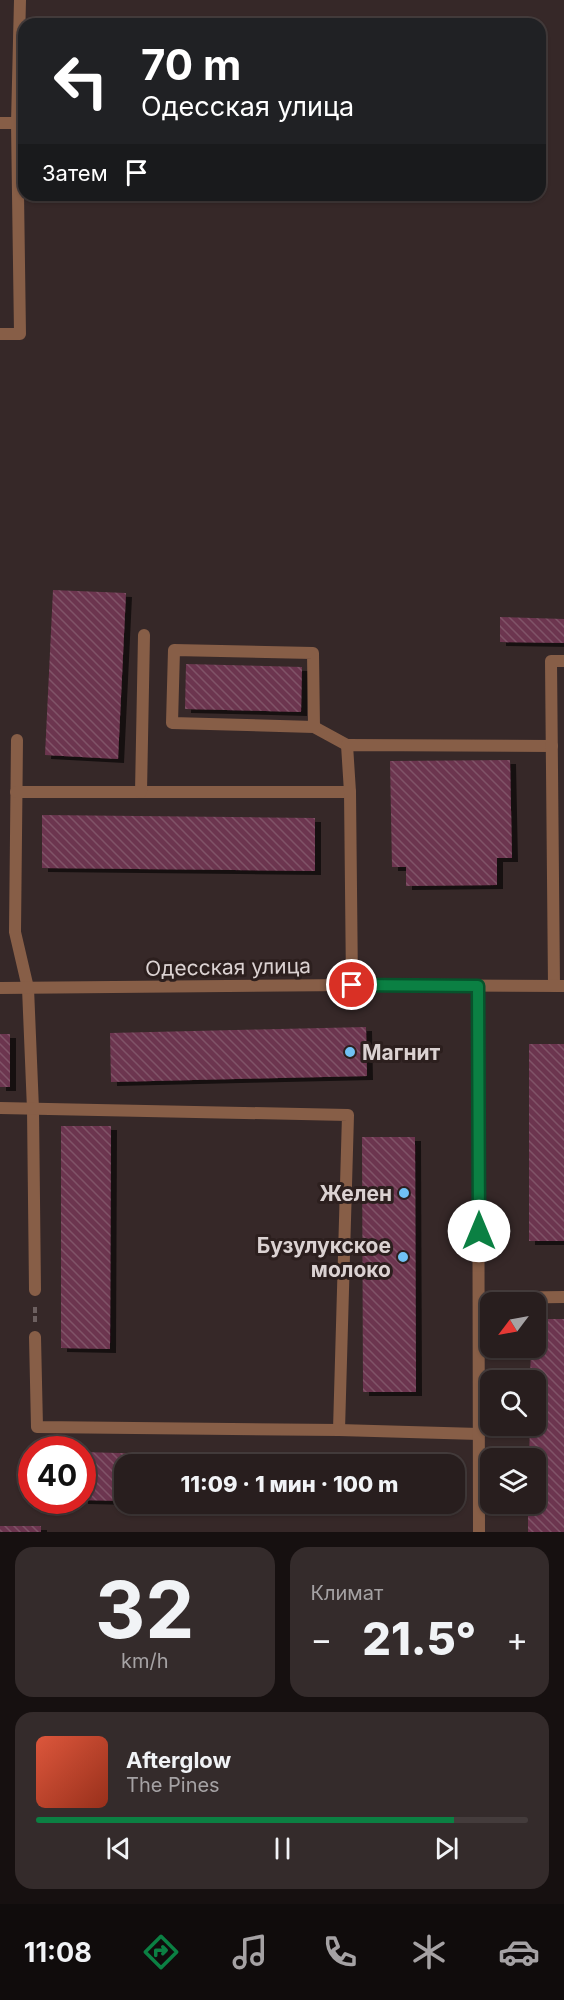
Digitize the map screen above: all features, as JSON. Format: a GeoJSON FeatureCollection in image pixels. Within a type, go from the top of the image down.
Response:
{"type":"FeatureCollection","features":[{"type":"Feature","properties":{"kind":"street"},"geometry":{"type":"LineString","coordinates":[[20,0],[20,18]]}},
{"type":"Feature","properties":{"kind":"street"},"geometry":{"type":"LineString","coordinates":[[18,82],[18,193]]}},
{"type":"Feature","properties":{"kind":"street"},"geometry":{"type":"LineString","coordinates":[[0,123],[17,123]]}},
{"type":"Feature","properties":{"kind":"street"},"geometry":{"type":"LineString","coordinates":[[0,334],[20,334],[18,201]]}},
{"type":"Feature","properties":{"kind":"street"},"geometry":{"type":"LineString","coordinates":[[141,792],[144,636]]}},
{"type":"Feature","properties":{"kind":"street"},"geometry":{"type":"LineString","coordinates":[[314,727],[313,653],[174,650],[172,723],[314,727],[347,745],[552,746]]}},
{"type":"Feature","properties":{"kind":"street"},"geometry":{"type":"LineString","coordinates":[[559,986],[551,661],[564,661]]}},
{"type":"Feature","properties":{"kind":"street"},"geometry":{"type":"LineString","coordinates":[[17,740],[15,932],[28,988],[33,1108],[35,1290]]}},
{"type":"Feature","properties":{"kind":"street"},"geometry":{"type":"LineString","coordinates":[[347,745],[350,792],[352,985]]}},
{"type":"Feature","properties":{"kind":"street"},"geometry":{"type":"LineString","coordinates":[[16,792],[350,792]]}},
{"type":"Feature","properties":{"kind":"street"},"geometry":{"type":"LineString","coordinates":[[478,986],[479,1532]]}},
{"type":"Feature","properties":{"kind":"street","name":"Одесская улица"},"geometry":{"type":"LineString","coordinates":[[0,988],[559,986]]}},
{"type":"Feature","properties":{"kind":"street"},"geometry":{"type":"LineString","coordinates":[[0,1108],[348,1115],[339,1430]]}},
{"type":"Feature","properties":{"kind":"street"},"geometry":{"type":"LineString","coordinates":[[479,1298],[564,1297]]}},
{"type":"Feature","properties":{"kind":"street"},"geometry":{"type":"LineString","coordinates":[[35,1337],[37,1427],[479,1434]]}},
{"type":"Feature","properties":{"kind":"path"},"geometry":{"type":"LineString","coordinates":[[35,1290],[35,1337]]}},
{"type":"Feature","properties":{"kind":"building"},"geometry":{"type":"Polygon","coordinates":[[[53,590],[126,593],[118,759],[45,755],[53,590]]]}},
{"type":"Feature","properties":{"kind":"building"},"geometry":{"type":"Polygon","coordinates":[[[500,617],[564,619],[564,643],[500,642],[500,617]]]}},
{"type":"Feature","properties":{"kind":"building"},"geometry":{"type":"Polygon","coordinates":[[[186,664],[302,667],[301,712],[185,709],[186,664]]]}},
{"type":"Feature","properties":{"kind":"building"},"geometry":{"type":"Polygon","coordinates":[[[510,760],[512,858],[497,858],[497,885],[406,886],[406,867],[392,867],[390,761],[510,760]]]}},
{"type":"Feature","properties":{"kind":"building"},"geometry":{"type":"Polygon","coordinates":[[[42,815],[315,818],[315,871],[42,868],[42,815]]]}},
{"type":"Feature","properties":{"kind":"building"},"geometry":{"type":"Polygon","coordinates":[[[366,1027],[367,1076],[111,1082],[110,1033],[366,1027]]]}},
{"type":"Feature","properties":{"kind":"building"},"geometry":{"type":"Polygon","coordinates":[[[0,1034],[10,1034],[10,1087],[0,1087],[0,1034]]]}},
{"type":"Feature","properties":{"kind":"building"},"geometry":{"type":"Polygon","coordinates":[[[529,1044],[564,1044],[564,1241],[529,1241],[529,1044]]]}},
{"type":"Feature","properties":{"kind":"building"},"geometry":{"type":"Polygon","coordinates":[[[61,1126],[111,1126],[110,1349],[61,1348],[61,1126]]]}},
{"type":"Feature","properties":{"kind":"building"},"geometry":{"type":"Polygon","coordinates":[[[362,1137],[415,1137],[416,1392],[363,1392],[362,1137]]]}},
{"type":"Feature","properties":{"kind":"building"},"geometry":{"type":"Polygon","coordinates":[[[546,1319],[564,1319],[564,1532],[528,1532],[528,1514],[546,1514],[546,1448],[529,1448],[530,1436],[546,1436],[546,1370],[530,1370],[531,1358],[546,1358],[546,1319]]]}},
{"type":"Feature","properties":{"kind":"building"},"geometry":{"type":"Polygon","coordinates":[[[96,1452],[157,1454],[114,1454],[114,1501],[96,1500],[96,1452]]]}},
{"type":"Feature","properties":{"kind":"building"},"geometry":{"type":"Polygon","coordinates":[[[0,1526],[41,1526],[41,1532],[0,1532],[0,1526]]]}},
{"type":"Feature","properties":{"kind":"place","name":"Магнит"},"geometry":{"type":"Point","coordinates":[350,1052]}},
{"type":"Feature","properties":{"kind":"place","name":"Желен"},"geometry":{"type":"Point","coordinates":[404,1193]}},
{"type":"Feature","properties":{"kind":"place","name":"Бузулукское молоко"},"geometry":{"type":"Point","coordinates":[403,1257]}},
{"type":"Feature","properties":{"kind":"route"},"geometry":{"type":"LineString","coordinates":[[352,985],[478,986],[479,1231]]}}]}
